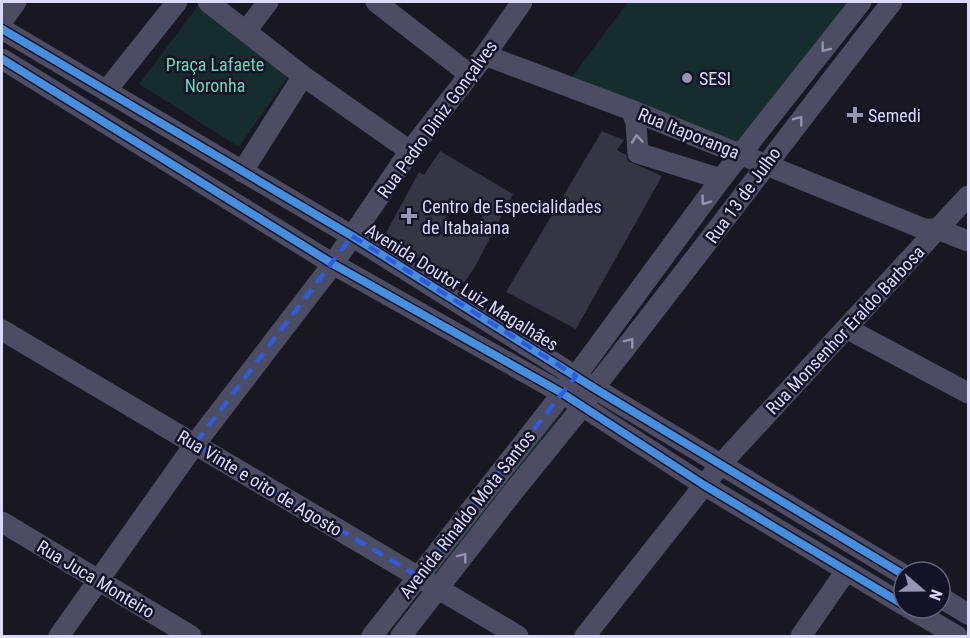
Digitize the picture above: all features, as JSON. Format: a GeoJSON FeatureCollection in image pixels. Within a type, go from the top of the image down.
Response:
{"type":"FeatureCollection","features":[{"type":"Feature","properties":{"kind":"street"},"geometry":{"type":"LineString","coordinates":[[2,21],[16,2]]}},
{"type":"Feature","properties":{"kind":"street"},"geometry":{"type":"LineString","coordinates":[[106,91],[177,2]]}},
{"type":"Feature","properties":{"kind":"street"},"geometry":{"type":"LineString","coordinates":[[208,2],[303,76],[410,151]]}},
{"type":"Feature","properties":{"kind":"street"},"geometry":{"type":"LineString","coordinates":[[246,31],[268,2]]}},
{"type":"Feature","properties":{"kind":"street"},"geometry":{"type":"LineString","coordinates":[[376,2],[469,74]]}},
{"type":"Feature","properties":{"kind":"street","name":"Rua Pedro Diniz Gonçalves"},"geometry":{"type":"LineString","coordinates":[[59,636],[195,444],[333,264],[410,151],[485,55],[522,2]]}},
{"type":"Feature","properties":{"kind":"street","name":"Rua 13 de Julho"},"geometry":{"type":"LineString","coordinates":[[562,393],[721,180],[861,2]]}},
{"type":"Feature","properties":{"kind":"street","name":"Rua 13 de Julho"},"geometry":{"type":"LineString","coordinates":[[582,407],[594,388],[708,243],[765,164],[892,2]]}},
{"type":"Feature","properties":{"kind":"street","name":"Avenida Doutor Luiz Magalhães"},"geometry":{"type":"LineString","coordinates":[[2,29],[352,236],[594,388],[892,568]]}},
{"type":"Feature","properties":{"kind":"street","name":"Rua Itaporanga"},"geometry":{"type":"LineString","coordinates":[[485,55],[765,164],[930,233],[969,256]]}},
{"type":"Feature","properties":{"kind":"street"},"geometry":{"type":"LineString","coordinates":[[2,59],[333,264],[562,393],[704,485],[892,598]]}},
{"type":"Feature","properties":{"kind":"street"},"geometry":{"type":"LineString","coordinates":[[242,172],[303,76]]}},
{"type":"Feature","properties":{"kind":"street"},"geometry":{"type":"LineString","coordinates":[[631,110],[636,122],[638,153],[721,180]]}},
{"type":"Feature","properties":{"kind":"street","name":"Rua Monsenhor Eraldo Barbosa"},"geometry":{"type":"LineString","coordinates":[[585,636],[722,464],[930,233],[969,196]]}},
{"type":"Feature","properties":{"kind":"street","name":"Rua Itaporanga"},"geometry":{"type":"LineString","coordinates":[[930,233],[969,241]]}},
{"type":"Feature","properties":{"kind":"street"},"geometry":{"type":"LineString","coordinates":[[846,328],[969,393]]}},
{"type":"Feature","properties":{"kind":"street","name":"Rua Vinte e oito de Agosto"},"geometry":{"type":"LineString","coordinates":[[2,330],[518,636]]}},
{"type":"Feature","properties":{"kind":"street","name":"Avenida Rinaldo Mota Santos"},"geometry":{"type":"LineString","coordinates":[[372,636],[562,393]]}},
{"type":"Feature","properties":{"kind":"street","name":"Avenida Rinaldo Mota Santos"},"geometry":{"type":"LineString","coordinates":[[401,636],[582,407]]}},
{"type":"Feature","properties":{"kind":"street","name":"Rua Juca Monteiro"},"geometry":{"type":"LineString","coordinates":[[2,522],[191,636]]}},
{"type":"Feature","properties":{"kind":"street"},"geometry":{"type":"LineString","coordinates":[[801,636],[846,571]]}},
{"type":"Feature","properties":{"kind":"street"},"geometry":{"type":"LineString","coordinates":[[952,604],[969,614]]}},
{"type":"Feature","properties":{"kind":"street"},"geometry":{"type":"LineString","coordinates":[[930,620],[957,636]]}},
{"type":"Feature","properties":{"kind":"highlighted area"},"geometry":{"type":"Polygon","coordinates":[[[352,236],[576,376],[418,576],[195,444],[352,236]]]}},
{"type":"Feature","properties":{"kind":"green space","name":"SESI"},"geometry":{"type":"Polygon","coordinates":[[[628,2],[861,2],[742,155],[566,85],[628,2]]]}},
{"type":"Feature","properties":{"kind":"green space","name":"Praça Lafaete Noronha"},"geometry":{"type":"Polygon","coordinates":[[[200,3],[292,71],[239,147],[139,84],[200,3]]]}},
{"type":"Feature","properties":{"kind":"green space"},"geometry":{"type":"Polygon","coordinates":[[[557,408],[564,410],[439,578],[431,573],[557,408]]]}},
{"type":"Feature","properties":{"kind":"building"},"geometry":{"type":"Polygon","coordinates":[[[602,131],[624,140],[617,150],[626,155],[628,161],[662,176],[576,329],[506,292],[602,131]]]}},
{"type":"Feature","properties":{"kind":"building","name":"Centro de Especialidades de Itabaiana"},"geometry":{"type":"Polygon","coordinates":[[[440,151],[513,194],[476,265],[464,283],[406,252],[402,242],[386,233],[419,172],[424,175],[440,151]],[[457,200],[443,221],[466,233],[484,215],[457,200]]]}},
{"type":"Feature","properties":{"kind":"cycle path"},"geometry":{"type":"LineString","coordinates":[[2,29],[352,236],[594,388],[892,568]]}},
{"type":"Feature","properties":{"kind":"cycle path"},"geometry":{"type":"LineString","coordinates":[[2,59],[333,264],[562,393],[704,485],[892,598]]}},
{"type":"Feature","properties":{"kind":"place","name":"SESI"},"geometry":{"type":"Point","coordinates":[687,78]}},
{"type":"Feature","properties":{"kind":"place","name":"Semedi"},"geometry":{"type":"Point","coordinates":[855,115]}},
{"type":"Feature","properties":{"kind":"place","name":"Centro de Especialidades de Itabaiana"},"geometry":{"type":"Point","coordinates":[409,216]}}]}
